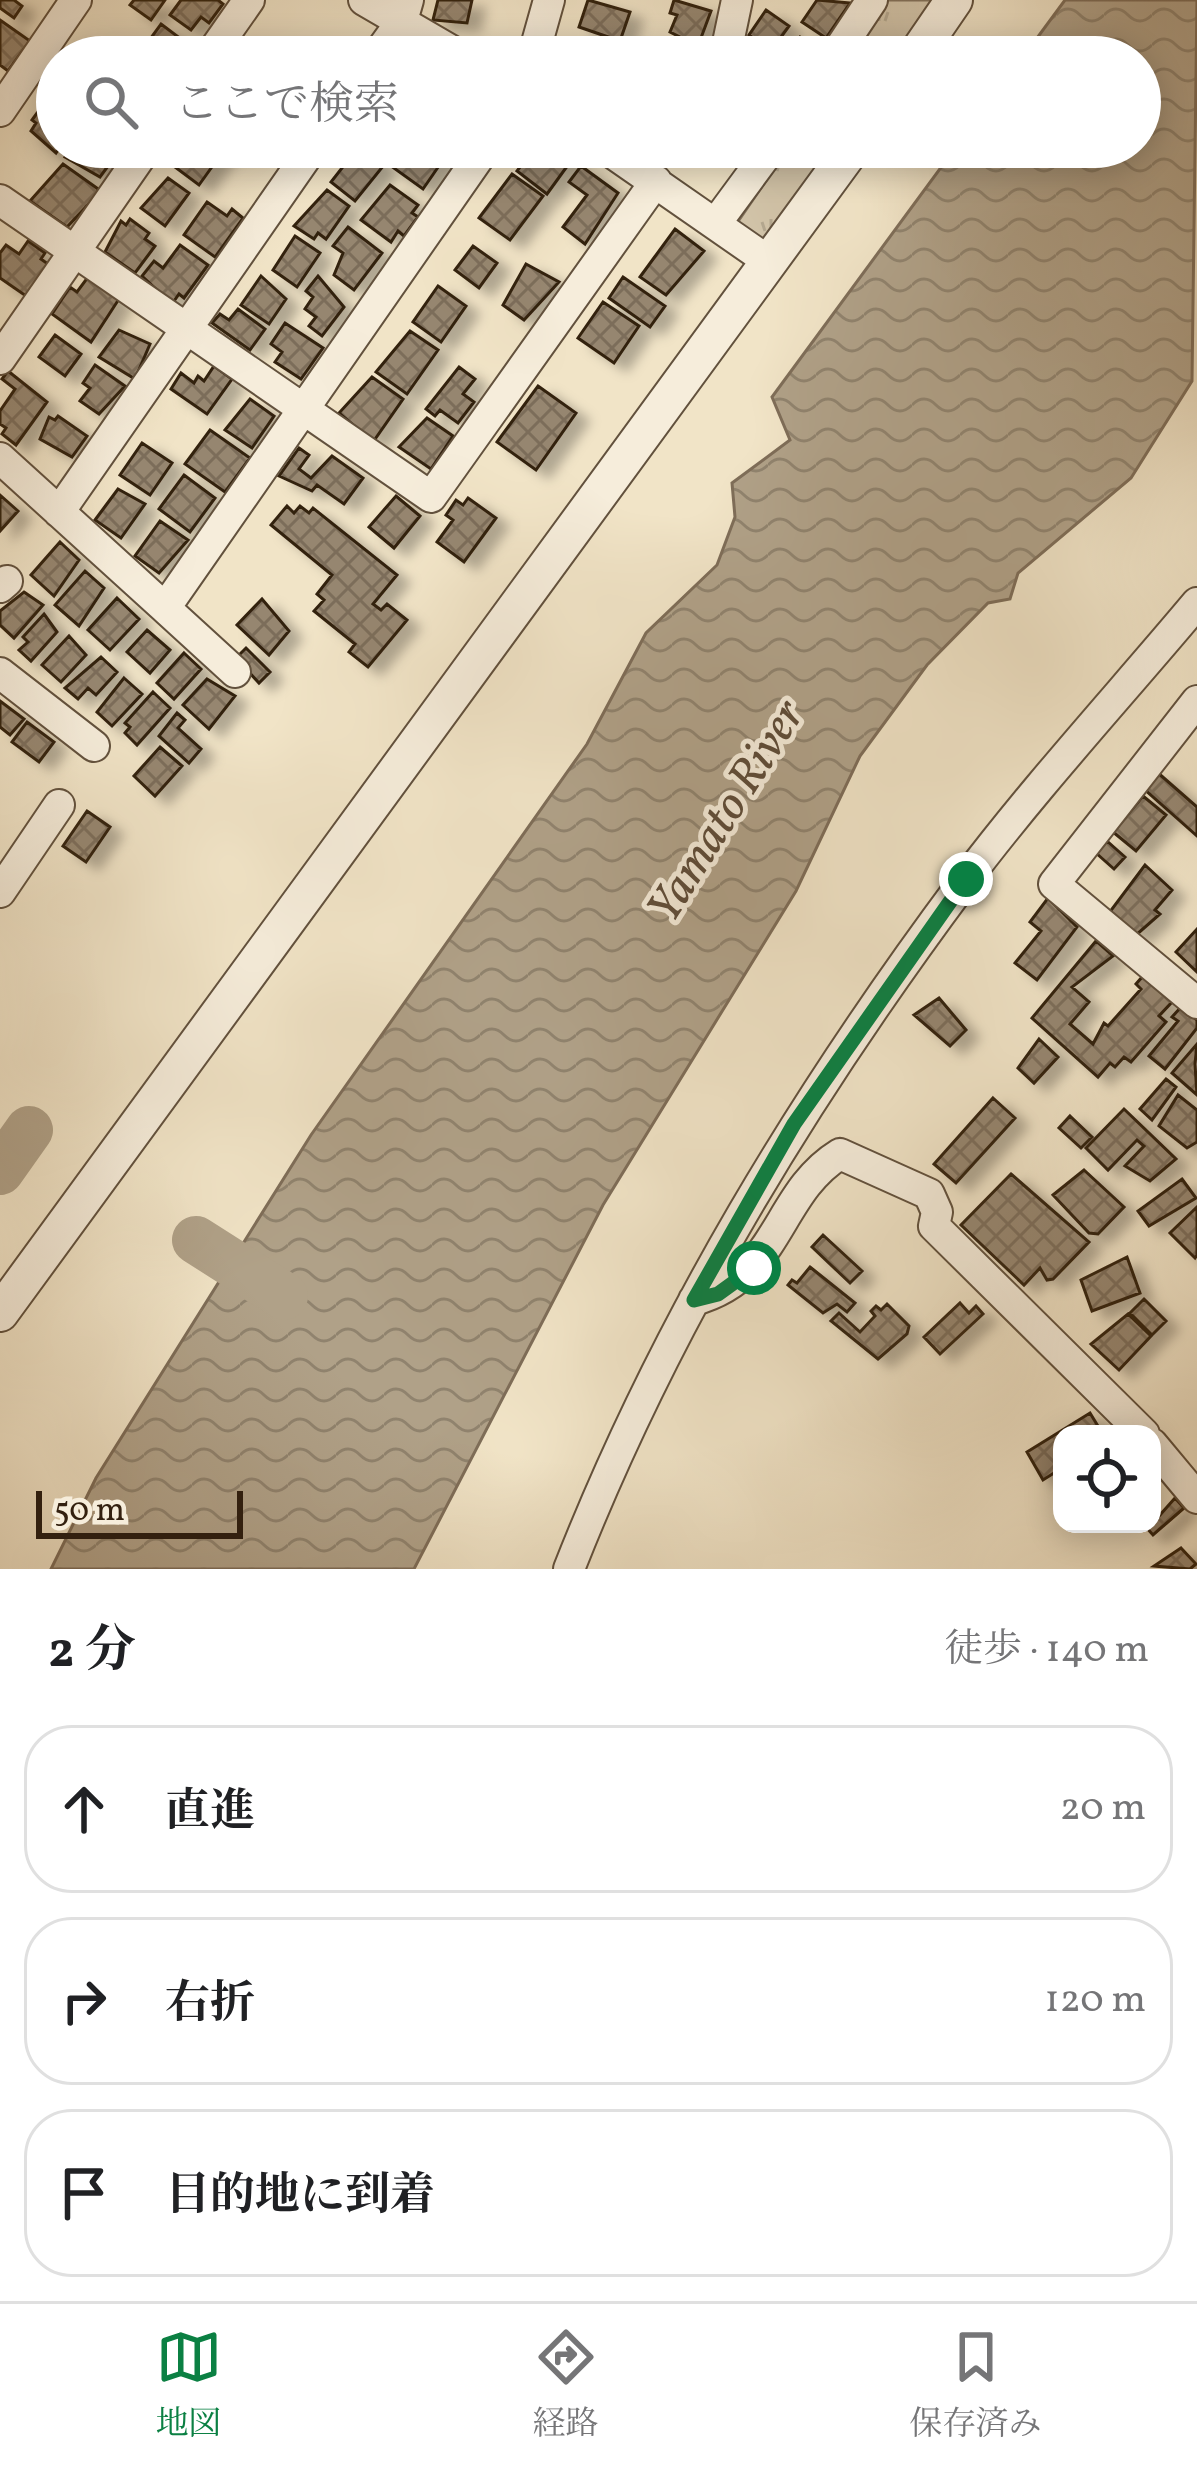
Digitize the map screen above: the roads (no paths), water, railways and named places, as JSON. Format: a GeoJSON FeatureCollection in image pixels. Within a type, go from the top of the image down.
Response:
{"type":"FeatureCollection","features":[{"type":"Feature","properties":{"kind":"street"},"geometry":{"type":"LineString","coordinates":[[51,36],[76,0]]}},
{"type":"Feature","properties":{"kind":"street"},"geometry":{"type":"LineString","coordinates":[[224,36],[249,0]]}},
{"type":"Feature","properties":{"kind":"street"},"geometry":{"type":"LineString","coordinates":[[364,0],[405,10],[437,36]]}},
{"type":"Feature","properties":{"kind":"street"},"geometry":{"type":"LineString","coordinates":[[539,36],[549,0]]}},
{"type":"Feature","properties":{"kind":"street"},"geometry":{"type":"LineString","coordinates":[[729,36],[737,0]]}},
{"type":"Feature","properties":{"kind":"street"},"geometry":{"type":"LineString","coordinates":[[848,36],[872,0]]}},
{"type":"Feature","properties":{"kind":"street"},"geometry":{"type":"LineString","coordinates":[[929,36],[954,0]]}},
{"type":"Feature","properties":{"kind":"street"},"geometry":{"type":"LineString","coordinates":[[389,36],[405,10]]}},
{"type":"Feature","properties":{"kind":"street"},"geometry":{"type":"LineString","coordinates":[[0,111],[36,58]]}},
{"type":"Feature","properties":{"kind":"street"},"geometry":{"type":"LineString","coordinates":[[0,359],[133,168]]}},
{"type":"Feature","properties":{"kind":"street"},"geometry":{"type":"LineString","coordinates":[[59,512],[298,168]]}},
{"type":"Feature","properties":{"kind":"street"},"geometry":{"type":"LineString","coordinates":[[165,608],[472,168]]}},
{"type":"Feature","properties":{"kind":"street"},"geometry":{"type":"LineString","coordinates":[[636,168],[771,263]]}},
{"type":"Feature","properties":{"kind":"street"},"geometry":{"type":"LineString","coordinates":[[716,223],[757,168]]}},
{"type":"Feature","properties":{"kind":"street"},"geometry":{"type":"LineString","coordinates":[[0,1312],[771,263],[835,168]]}},
{"type":"Feature","properties":{"kind":"street"},"geometry":{"type":"LineString","coordinates":[[0,200],[430,497],[656,181]]}},
{"type":"Feature","properties":{"kind":"street"},"geometry":{"type":"LineString","coordinates":[[0,458],[235,672]]}},
{"type":"Feature","properties":{"kind":"street"},"geometry":{"type":"LineString","coordinates":[[568,1569],[642,1396],[794,1124],[966,879],[1197,603]]}},
{"type":"Feature","properties":{"kind":"street"},"geometry":{"type":"LineString","coordinates":[[0,673],[94,746]]}},
{"type":"Feature","properties":{"kind":"street"},"geometry":{"type":"LineString","coordinates":[[1197,701],[1054,884],[1197,1003]]}},
{"type":"Feature","properties":{"kind":"street"},"geometry":{"type":"LineString","coordinates":[[0,892],[59,805]]}},
{"type":"Feature","properties":{"kind":"street"},"geometry":{"type":"LineString","coordinates":[[694,1300],[718,1294],[754,1268],[818,1168],[840,1154],[929,1194],[937,1213],[934,1226],[1135,1425]]}},
{"type":"Feature","properties":{"kind":"street"},"geometry":{"type":"LineString","coordinates":[[1161,1455],[1197,1498]]}},
{"type":"Feature","properties":{"kind":"water","name":"Yamato River"},"geometry":{"type":"Polygon","coordinates":[[[1065,0],[1197,0],[1192,381],[1131,478],[1018,573],[1010,599],[988,603],[927,665],[860,756],[796,891],[603,1205],[414,1569],[51,1569],[96,1478],[311,1135],[587,744],[646,633],[717,565],[735,517],[732,483],[790,440],[772,397],[941,168],[1161,168],[1161,36],[1038,36],[1065,0]]]}},
{"type":"Feature","properties":{"kind":"waterway"},"geometry":{"type":"LineString","coordinates":[[0,1171],[29,1130]]}},
{"type":"Feature","properties":{"kind":"waterway"},"geometry":{"type":"LineString","coordinates":[[196,1240],[284,1296]]}}]}
